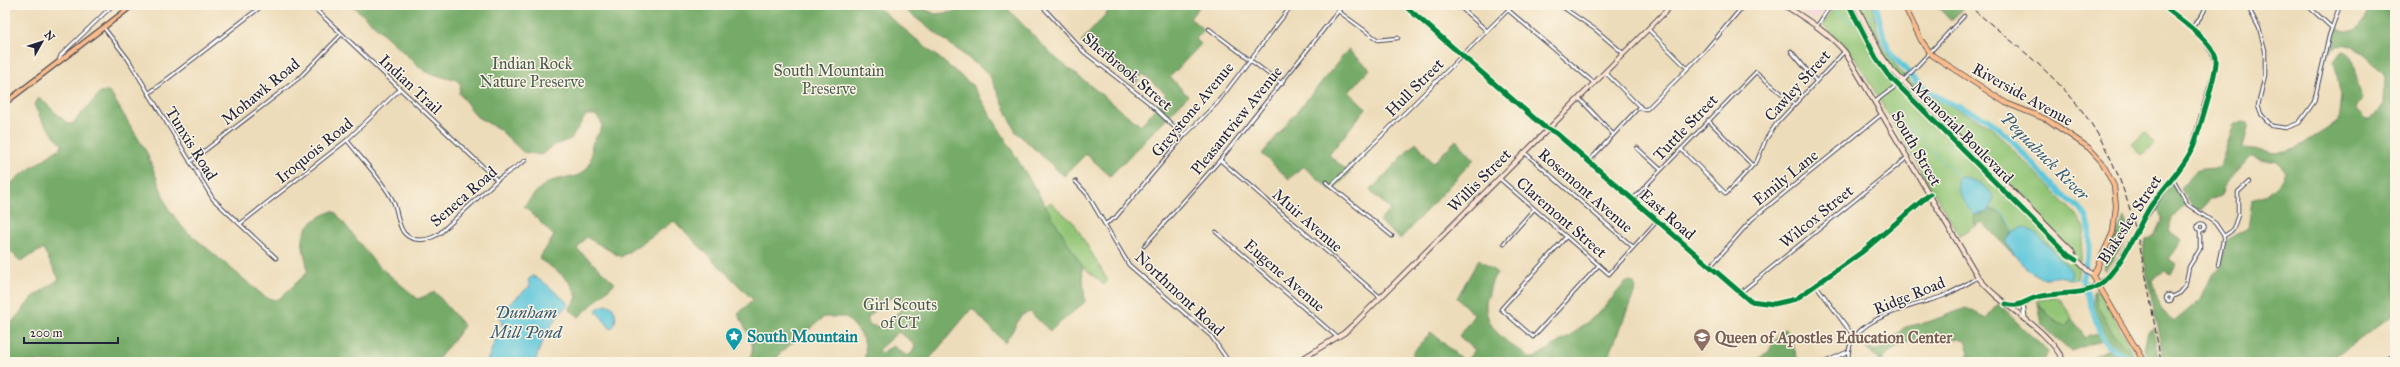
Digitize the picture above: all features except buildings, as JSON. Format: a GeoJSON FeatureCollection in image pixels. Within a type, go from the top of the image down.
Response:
{"type":"FeatureCollection","features":[{"type":"Feature","properties":{"kind":"highway","name":"Riverside Avenue"},"geometry":{"type":"LineString","coordinates":[[1904,5],[1929,52],[2006,103],[2048,120],[2089,148],[2102,162],[2114,186],[2116,210],[2113,232],[2095,268],[2093,276]]}},
{"type":"Feature","properties":{"kind":"highway"},"geometry":{"type":"LineString","coordinates":[[2093,276],[2144,362]]}},
{"type":"Feature","properties":{"kind":"main road"},"geometry":{"type":"LineString","coordinates":[[5,104],[133,5]]}},
{"type":"Feature","properties":{"kind":"main road","name":"Willis Street"},"geometry":{"type":"LineString","coordinates":[[1296,362],[1338,337],[1354,324],[1672,5]]}},
{"type":"Feature","properties":{"kind":"main road","name":"South Street"},"geometry":{"type":"LineString","coordinates":[[1784,5],[1817,26],[1845,52],[1876,100],[1978,277],[1990,291],[2050,341],[2064,362]]}},
{"type":"Feature","properties":{"kind":"main road","name":"Memorial Boulevard"},"geometry":{"type":"LineString","coordinates":[[1849,5],[1876,58],[1897,84],[2068,255],[2077,260]]}},
{"type":"Feature","properties":{"kind":"main road","name":"Memorial Boulevard"},"geometry":{"type":"LineString","coordinates":[[1856,5],[1881,56],[1902,81],[2071,250],[2077,260],[2093,276]]}},
{"type":"Feature","properties":{"kind":"main road"},"geometry":{"type":"LineString","coordinates":[[2384,362],[2395,356]]}},
{"type":"Feature","properties":{"kind":"street"},"geometry":{"type":"LineString","coordinates":[[58,62],[61,55],[113,5]]}},
{"type":"Feature","properties":{"kind":"street"},"geometry":{"type":"LineString","coordinates":[[148,94],[264,5]]}},
{"type":"Feature","properties":{"kind":"street","name":"Indian Trail"},"geometry":{"type":"LineString","coordinates":[[311,5],[399,90],[497,180]]}},
{"type":"Feature","properties":{"kind":"street","name":"Sherbrook Street"},"geometry":{"type":"LineString","coordinates":[[1041,5],[1084,52],[1148,102],[1184,136]]}},
{"type":"Feature","properties":{"kind":"street","name":"Greystone Avenue"},"geometry":{"type":"LineString","coordinates":[[1105,224],[1115,218],[1184,136],[1216,103],[1292,5]]}},
{"type":"Feature","properties":{"kind":"street","name":"Pleasantview Avenue"},"geometry":{"type":"LineString","coordinates":[[1144,246],[1220,160],[1282,84],[1343,5]]}},
{"type":"Feature","properties":{"kind":"street","name":"East Road"},"geometry":{"type":"LineString","coordinates":[[1404,5],[1462,56],[1589,161],[1739,294],[1755,302],[1780,304],[1796,299],[1862,252],[1930,194]]}},
{"type":"Feature","properties":{"kind":"street"},"geometry":{"type":"LineString","coordinates":[[1458,5],[1486,30]]}},
{"type":"Feature","properties":{"kind":"street","name":"Hull Street"},"geometry":{"type":"LineString","coordinates":[[1331,186],[1462,56],[1486,30],[1513,5]]}},
{"type":"Feature","properties":{"kind":"street"},"geometry":{"type":"LineString","coordinates":[[1605,72],[1640,106],[1647,109],[1688,68],[1744,5]]}},
{"type":"Feature","properties":{"kind":"street"},"geometry":{"type":"LineString","coordinates":[[1817,26],[1831,5]]}},
{"type":"Feature","properties":{"kind":"street","name":"Blakeslee Street"},"geometry":{"type":"LineString","coordinates":[[2023,305],[2032,299],[2045,295],[2081,291],[2099,284],[2113,269],[2139,227],[2193,147],[2216,64],[2213,51],[2191,29],[2162,5]]}},
{"type":"Feature","properties":{"kind":"street"},"geometry":{"type":"LineString","coordinates":[[2191,29],[2202,15],[2207,5]]}},
{"type":"Feature","properties":{"kind":"street"},"geometry":{"type":"LineString","coordinates":[[2247,5],[2259,28],[2264,50],[2265,74],[2258,106],[2266,121],[2279,128],[2286,128],[2299,123],[2314,102],[2332,28],[2340,5]]}},
{"type":"Feature","properties":{"kind":"street"},"geometry":{"type":"LineString","coordinates":[[2307,5],[2332,28]]}},
{"type":"Feature","properties":{"kind":"street"},"geometry":{"type":"LineString","coordinates":[[1561,6],[1596,30],[1624,54]]}},
{"type":"Feature","properties":{"kind":"street"},"geometry":{"type":"LineString","coordinates":[[1508,10],[1594,83]]}},
{"type":"Feature","properties":{"kind":"street"},"geometry":{"type":"LineString","coordinates":[[1338,11],[1378,40],[1398,38]]}},
{"type":"Feature","properties":{"kind":"street"},"geometry":{"type":"LineString","coordinates":[[1876,100],[1902,81],[1964,16]]}},
{"type":"Feature","properties":{"kind":"street","name":"Tunxis Road"},"geometry":{"type":"LineString","coordinates":[[104,28],[128,59],[213,199],[276,258]]}},
{"type":"Feature","properties":{"kind":"street"},"geometry":{"type":"LineString","coordinates":[[1209,29],[1282,84]]}},
{"type":"Feature","properties":{"kind":"street"},"geometry":{"type":"LineString","coordinates":[[1648,29],[1688,68]]}},
{"type":"Feature","properties":{"kind":"street","name":"Mohawk Road"},"geometry":{"type":"LineString","coordinates":[[190,162],[300,78],[342,35]]}},
{"type":"Feature","properties":{"kind":"street"},"geometry":{"type":"LineString","coordinates":[[1790,51],[1816,81]]}},
{"type":"Feature","properties":{"kind":"street","name":"Cawley Street"},"geometry":{"type":"LineString","coordinates":[[1681,149],[1726,194],[1753,166],[1773,128],[1794,104],[1845,52]]}},
{"type":"Feature","properties":{"kind":"street","name":"Tuttle Street"},"geometry":{"type":"LineString","coordinates":[[1632,200],[1660,169],[1756,72],[1794,104]]}},
{"type":"Feature","properties":{"kind":"street","name":"Iroquois Road"},"geometry":{"type":"LineString","coordinates":[[240,224],[347,140],[399,90]]}},
{"type":"Feature","properties":{"kind":"street"},"geometry":{"type":"LineString","coordinates":[[1579,98],[1613,134]]}},
{"type":"Feature","properties":{"kind":"street"},"geometry":{"type":"LineString","coordinates":[[1589,161],[1640,106]]}},
{"type":"Feature","properties":{"kind":"street","name":"Emily Lane"},"geometry":{"type":"LineString","coordinates":[[1710,268],[1752,219],[1883,114]]}},
{"type":"Feature","properties":{"kind":"street"},"geometry":{"type":"LineString","coordinates":[[1708,120],[1753,166]]}},
{"type":"Feature","properties":{"kind":"street","name":"Seneca Road"},"geometry":{"type":"LineString","coordinates":[[347,140],[394,202],[399,223],[405,234],[418,240],[430,240],[440,233],[497,180],[526,160]]}},
{"type":"Feature","properties":{"kind":"street"},"geometry":{"type":"LineString","coordinates":[[1637,148],[1660,169]]}},
{"type":"Feature","properties":{"kind":"street","name":"Rosemont Avenue"},"geometry":{"type":"LineString","coordinates":[[1524,152],[1633,247]]}},
{"type":"Feature","properties":{"kind":"street","name":"Wilcox Street"},"geometry":{"type":"LineString","coordinates":[[1739,294],[1908,157]]}},
{"type":"Feature","properties":{"kind":"street","name":"Muir Avenue"},"geometry":{"type":"LineString","coordinates":[[1220,160],[1380,297]]}},
{"type":"Feature","properties":{"kind":"street"},"geometry":{"type":"LineString","coordinates":[[2172,177],[2188,205],[2205,218],[2215,223],[2224,236]]}},
{"type":"Feature","properties":{"kind":"street","name":"Claremont Street"},"geometry":{"type":"LineString","coordinates":[[1498,178],[1609,274],[1633,247]]}},
{"type":"Feature","properties":{"kind":"street","name":"Northmont Road"},"geometry":{"type":"LineString","coordinates":[[1074,181],[1087,194],[1129,266],[1211,336],[1229,362]]}},
{"type":"Feature","properties":{"kind":"street"},"geometry":{"type":"LineString","coordinates":[[1326,182],[1392,236]]}},
{"type":"Feature","properties":{"kind":"street"},"geometry":{"type":"LineString","coordinates":[[2218,265],[2224,236],[2233,230],[2238,214],[2238,192],[2249,182]]}},
{"type":"Feature","properties":{"kind":"street"},"geometry":{"type":"LineString","coordinates":[[1504,243],[1534,209]]}},
{"type":"Feature","properties":{"kind":"street"},"geometry":{"type":"LineString","coordinates":[[2172,297],[2180,293],[2185,287],[2189,267],[2200,249],[2200,231],[2198,226],[2202,224],[2205,218]]}},
{"type":"Feature","properties":{"kind":"street"},"geometry":{"type":"LineString","coordinates":[[1633,247],[1657,221]]}},
{"type":"Feature","properties":{"kind":"street"},"geometry":{"type":"LineString","coordinates":[[2200,231],[2205,228],[2202,224]]}},
{"type":"Feature","properties":{"kind":"street","name":"Eugene Avenue"},"geometry":{"type":"LineString","coordinates":[[1216,232],[1338,337]]}},
{"type":"Feature","properties":{"kind":"street"},"geometry":{"type":"LineString","coordinates":[[1566,237],[1501,309],[1533,337],[1599,265]]}},
{"type":"Feature","properties":{"kind":"street","name":"Ridge Road"},"geometry":{"type":"LineString","coordinates":[[1847,352],[1854,337],[1874,321],[1895,310],[1943,296],[1978,277]]}},
{"type":"Feature","properties":{"kind":"street"},"geometry":{"type":"LineString","coordinates":[[1816,285],[1854,337]]}},
{"type":"Feature","properties":{"kind":"street"},"geometry":{"type":"LineString","coordinates":[[2006,304],[2023,305],[2026,320]]}},
{"type":"Feature","properties":{"kind":"street"},"geometry":{"type":"LineString","coordinates":[[1825,362],[1847,352],[1849,362]]}},
{"type":"Feature","properties":{"kind":"shaded area"},"geometry":{"type":"Polygon","coordinates":[[[1792,5],[1827,5],[1818,18],[1813,19],[1792,5]]]}},
{"type":"Feature","properties":{"kind":"green space"},"geometry":{"type":"Polygon","coordinates":[[[352,5],[875,5],[973,86],[1082,266],[1085,302],[1050,331],[1030,312],[1022,315],[1005,343],[972,308],[927,362],[864,362],[864,342],[855,327],[846,317],[824,317],[780,353],[775,362],[749,362],[747,360],[751,355],[752,344],[738,314],[753,300],[674,221],[621,257],[586,237],[577,249],[615,283],[579,317],[569,309],[577,298],[571,285],[562,275],[539,259],[554,236],[524,206],[544,185],[580,174],[588,167],[591,161],[594,140],[602,128],[601,122],[595,115],[586,115],[571,139],[552,146],[541,155],[523,152],[499,129],[477,117],[459,93],[461,85],[454,78],[446,78],[424,71],[352,5]],[[893,298],[889,299],[868,317],[868,323],[873,326],[882,325],[895,316],[901,308],[893,298]],[[898,332],[878,350],[881,353],[893,346],[907,356],[912,353],[915,346],[909,339],[898,332]]]}},
{"type":"Feature","properties":{"kind":"green space"},"geometry":{"type":"Polygon","coordinates":[[[899,5],[917,5],[935,14],[954,12],[960,5],[1004,5],[1052,55],[1141,126],[1166,94],[1143,74],[1135,85],[1081,42],[1114,5],[1201,5],[1190,18],[1204,30],[1196,39],[1201,44],[1170,77],[1188,96],[1110,176],[1086,154],[1064,176],[1016,132],[989,74],[899,5]]]}},
{"type":"Feature","properties":{"kind":"green space"},"geometry":{"type":"Polygon","coordinates":[[[1835,5],[1873,5],[1878,35],[1885,50],[1899,70],[1912,83],[1933,97],[1989,125],[2078,217],[2085,228],[2077,279],[2070,279],[2061,276],[2037,276],[1982,222],[1959,235],[1854,56],[1823,25],[1835,5]]]}},
{"type":"Feature","properties":{"kind":"green space"},"geometry":{"type":"Polygon","coordinates":[[[1936,5],[1960,5],[1963,8],[1951,21],[1936,5]]]}},
{"type":"Feature","properties":{"kind":"green space"},"geometry":{"type":"Polygon","coordinates":[[[2370,5],[2395,5],[2395,313],[2347,349],[2324,362],[2164,362],[2143,254],[2146,239],[2154,236],[2162,219],[2161,213],[2154,206],[2171,182],[2186,205],[2172,217],[2168,231],[2182,239],[2169,259],[2176,264],[2171,274],[2164,271],[2152,280],[2163,310],[2171,319],[2175,321],[2201,299],[2211,277],[2221,266],[2226,240],[2248,228],[2252,201],[2262,197],[2272,190],[2281,181],[2285,171],[2276,162],[2251,157],[2225,185],[2220,196],[2210,200],[2201,210],[2193,207],[2181,189],[2196,171],[2218,168],[2220,166],[2234,124],[2244,121],[2249,124],[2243,147],[2245,149],[2277,153],[2295,149],[2338,122],[2341,96],[2334,61],[2342,51],[2347,52],[2350,55],[2363,99],[2356,108],[2367,119],[2371,119],[2383,104],[2384,74],[2369,59],[2351,46],[2338,45],[2327,55],[2335,27],[2349,31],[2358,28],[2370,5]]]}},
{"type":"Feature","properties":{"kind":"green space"},"geometry":{"type":"Polygon","coordinates":[[[1348,50],[1370,69],[1349,92],[1366,108],[1329,155],[1350,173],[1332,191],[1303,166],[1289,179],[1262,154],[1348,50]]]}},
{"type":"Feature","properties":{"kind":"green space"},"geometry":{"type":"Polygon","coordinates":[[[106,91],[111,94],[147,153],[168,208],[183,228],[265,297],[275,300],[280,298],[307,273],[303,247],[304,233],[310,224],[315,220],[332,211],[336,213],[375,263],[418,299],[435,292],[464,326],[436,362],[5,362],[5,331],[32,298],[59,279],[43,249],[20,261],[5,246],[5,189],[18,177],[63,146],[42,121],[34,105],[39,98],[41,99],[68,124],[72,124],[101,92],[106,91]]]}},
{"type":"Feature","properties":{"kind":"green space"},"geometry":{"type":"Polygon","coordinates":[[[2145,132],[2154,144],[2142,155],[2132,144],[2145,132]]]}},
{"type":"Feature","properties":{"kind":"green space"},"geometry":{"type":"Polygon","coordinates":[[[1456,140],[1474,159],[1400,239],[1379,221],[1391,210],[1370,191],[1416,142],[1433,163],[1456,140]]]}},
{"type":"Feature","properties":{"kind":"green space"},"geometry":{"type":"Polygon","coordinates":[[[1050,202],[1074,223],[1108,281],[1104,285],[1031,221],[1050,202]]]}},
{"type":"Feature","properties":{"kind":"green space"},"geometry":{"type":"Polygon","coordinates":[[[1989,209],[2003,215],[2013,231],[2006,241],[2014,255],[1982,222],[1977,225],[1974,223],[1975,215],[1984,214],[1989,209]]]}},
{"type":"Feature","properties":{"kind":"green space"},"geometry":{"type":"Polygon","coordinates":[[[2125,217],[2130,233],[2105,271],[2103,268],[2106,261],[2104,256],[2125,217]]]}},
{"type":"Feature","properties":{"kind":"green space"},"geometry":{"type":"Polygon","coordinates":[[[1479,259],[1497,273],[1492,282],[1486,301],[1486,311],[1493,328],[1529,358],[1534,358],[1575,332],[1600,312],[1625,283],[1630,281],[1634,283],[1636,289],[1611,350],[1610,362],[1465,362],[1475,350],[1459,336],[1474,315],[1457,298],[1479,259]]]}},
{"type":"Feature","properties":{"kind":"green space"},"geometry":{"type":"Polygon","coordinates":[[[2093,290],[2100,293],[2135,356],[2122,345],[2109,327],[2094,298],[2093,290]]]}},
{"type":"Feature","properties":{"kind":"green space"},"geometry":{"type":"Polygon","coordinates":[[[2093,293],[2115,336],[2133,355],[2131,356],[2113,348],[2103,336],[2095,314],[2093,293]]]}},
{"type":"Feature","properties":{"kind":"green space"},"geometry":{"type":"Polygon","coordinates":[[[2053,296],[2062,301],[2072,319],[2066,327],[2052,319],[2037,301],[2053,296]]]}},
{"type":"Feature","properties":{"kind":"green space"},"geometry":{"type":"Polygon","coordinates":[[[2038,303],[2052,319],[2065,327],[2072,319],[2081,330],[2084,338],[2099,333],[2102,340],[2071,351],[2042,325],[2038,303]]]}},
{"type":"Feature","properties":{"kind":"green space"},"geometry":{"type":"Polygon","coordinates":[[[1998,304],[2048,352],[2045,359],[2039,362],[1961,362],[1966,358],[1969,352],[1965,341],[1943,337],[1922,338],[1902,345],[1883,357],[1883,362],[1878,362],[1877,357],[1866,349],[1878,350],[1905,327],[1928,322],[1966,308],[1986,318],[1998,304]]]}},
{"type":"Feature","properties":{"kind":"green space"},"geometry":{"type":"Polygon","coordinates":[[[2153,328],[2159,362],[2150,362],[2144,350],[2148,331],[2153,328]]]}},
{"type":"Feature","properties":{"kind":"green space"},"geometry":{"type":"Polygon","coordinates":[[[1785,329],[1788,332],[1799,362],[1755,362],[1769,350],[1782,330],[1785,329]]]}},
{"type":"Feature","properties":{"kind":"green space"},"geometry":{"type":"Polygon","coordinates":[[[1431,332],[1465,362],[1421,362],[1412,354],[1431,332]]]}},
{"type":"Feature","properties":{"kind":"green space"},"geometry":{"type":"Polygon","coordinates":[[[2107,350],[2126,358],[2131,362],[2079,362],[2107,350]]]}},
{"type":"Feature","properties":{"kind":"water"},"geometry":{"type":"Polygon","coordinates":[[[1961,177],[1970,179],[1980,184],[1991,193],[1993,201],[1988,212],[1975,215],[1968,208],[1960,195],[1958,180],[1961,177]]]}},
{"type":"Feature","properties":{"kind":"water"},"geometry":{"type":"Polygon","coordinates":[[[2024,227],[2039,236],[2070,269],[2072,273],[2069,279],[2059,276],[2044,278],[2039,277],[2016,257],[2006,241],[2014,231],[2024,227]]]}},
{"type":"Feature","properties":{"kind":"water","name":"Dunham Mill Pond"},"geometry":{"type":"Polygon","coordinates":[[[533,276],[546,284],[569,304],[558,316],[548,331],[535,362],[487,362],[497,335],[504,332],[499,313],[530,286],[528,280],[533,276]]]}},
{"type":"Feature","properties":{"kind":"water"},"geometry":{"type":"Polygon","coordinates":[[[607,305],[612,306],[615,315],[615,321],[611,329],[596,311],[599,307],[607,305]]]}},
{"type":"Feature","properties":{"kind":"waterway","name":"Pequabuck River"},"geometry":{"type":"LineString","coordinates":[[1876,5],[1884,38],[1892,55],[1920,85],[1943,100],[1988,119],[2011,140],[2054,187],[2079,208],[2086,216],[2089,225],[2090,247],[2082,278],[2099,331],[2108,346],[2129,357],[2132,362]]}},
{"type":"Feature","properties":{"kind":"waterway"},"geometry":{"type":"LineString","coordinates":[[1833,9],[1849,21],[1853,21]]}},
{"type":"Feature","properties":{"kind":"waterway"},"geometry":{"type":"LineString","coordinates":[[1869,17],[1879,17]]}},
{"type":"Feature","properties":{"kind":"waterway"},"geometry":{"type":"LineString","coordinates":[[1909,127],[1959,178]]}},
{"type":"Feature","properties":{"kind":"waterway"},"geometry":{"type":"LineString","coordinates":[[1991,205],[2007,217],[2013,231]]}},
{"type":"Feature","properties":{"kind":"waterway"},"geometry":{"type":"LineString","coordinates":[[2070,278],[2082,280]]}},
{"type":"Feature","properties":{"kind":"railway"},"geometry":{"type":"LineString","coordinates":[[1968,5],[2034,60],[2070,96],[2092,125],[2109,156],[2123,188],[2134,222],[2149,292],[2161,362]]}},
{"type":"Feature","properties":{"kind":"cycle path"},"geometry":{"type":"LineString","coordinates":[[1404,5],[1543,126],[1556,133],[1750,301],[1774,304],[1796,299],[1862,252],[1930,194]]}},
{"type":"Feature","properties":{"kind":"cycle path"},"geometry":{"type":"LineString","coordinates":[[1849,5],[1876,58],[1888,75],[2068,255],[2076,260]]}},
{"type":"Feature","properties":{"kind":"cycle path"},"geometry":{"type":"LineString","coordinates":[[2006,304],[2018,305],[2042,296],[2076,293],[2092,289],[2099,285],[2107,278],[2128,249],[2150,207],[2182,166],[2191,151],[2211,89],[2216,58],[2213,51],[2201,37],[2162,5]]}},
{"type":"Feature","properties":{"kind":"place","name":"South Mountain"},"geometry":{"type":"Point","coordinates":[734,351]}},
{"type":"Feature","properties":{"kind":"place","name":"Queen of Apostles Education Center"},"geometry":{"type":"Point","coordinates":[1702,352]}},
{"type":"Feature","properties":{"kind":"park label","name":"Indian Rock Nature Preserve"},"geometry":{"type":"Point","coordinates":[532,72]}},
{"type":"Feature","properties":{"kind":"park label","name":"South Mountain Preserve"},"geometry":{"type":"Point","coordinates":[829,79]}},
{"type":"Feature","properties":{"kind":"park label","name":"Girl Scouts of CT"},"geometry":{"type":"Point","coordinates":[900,313]}}]}
